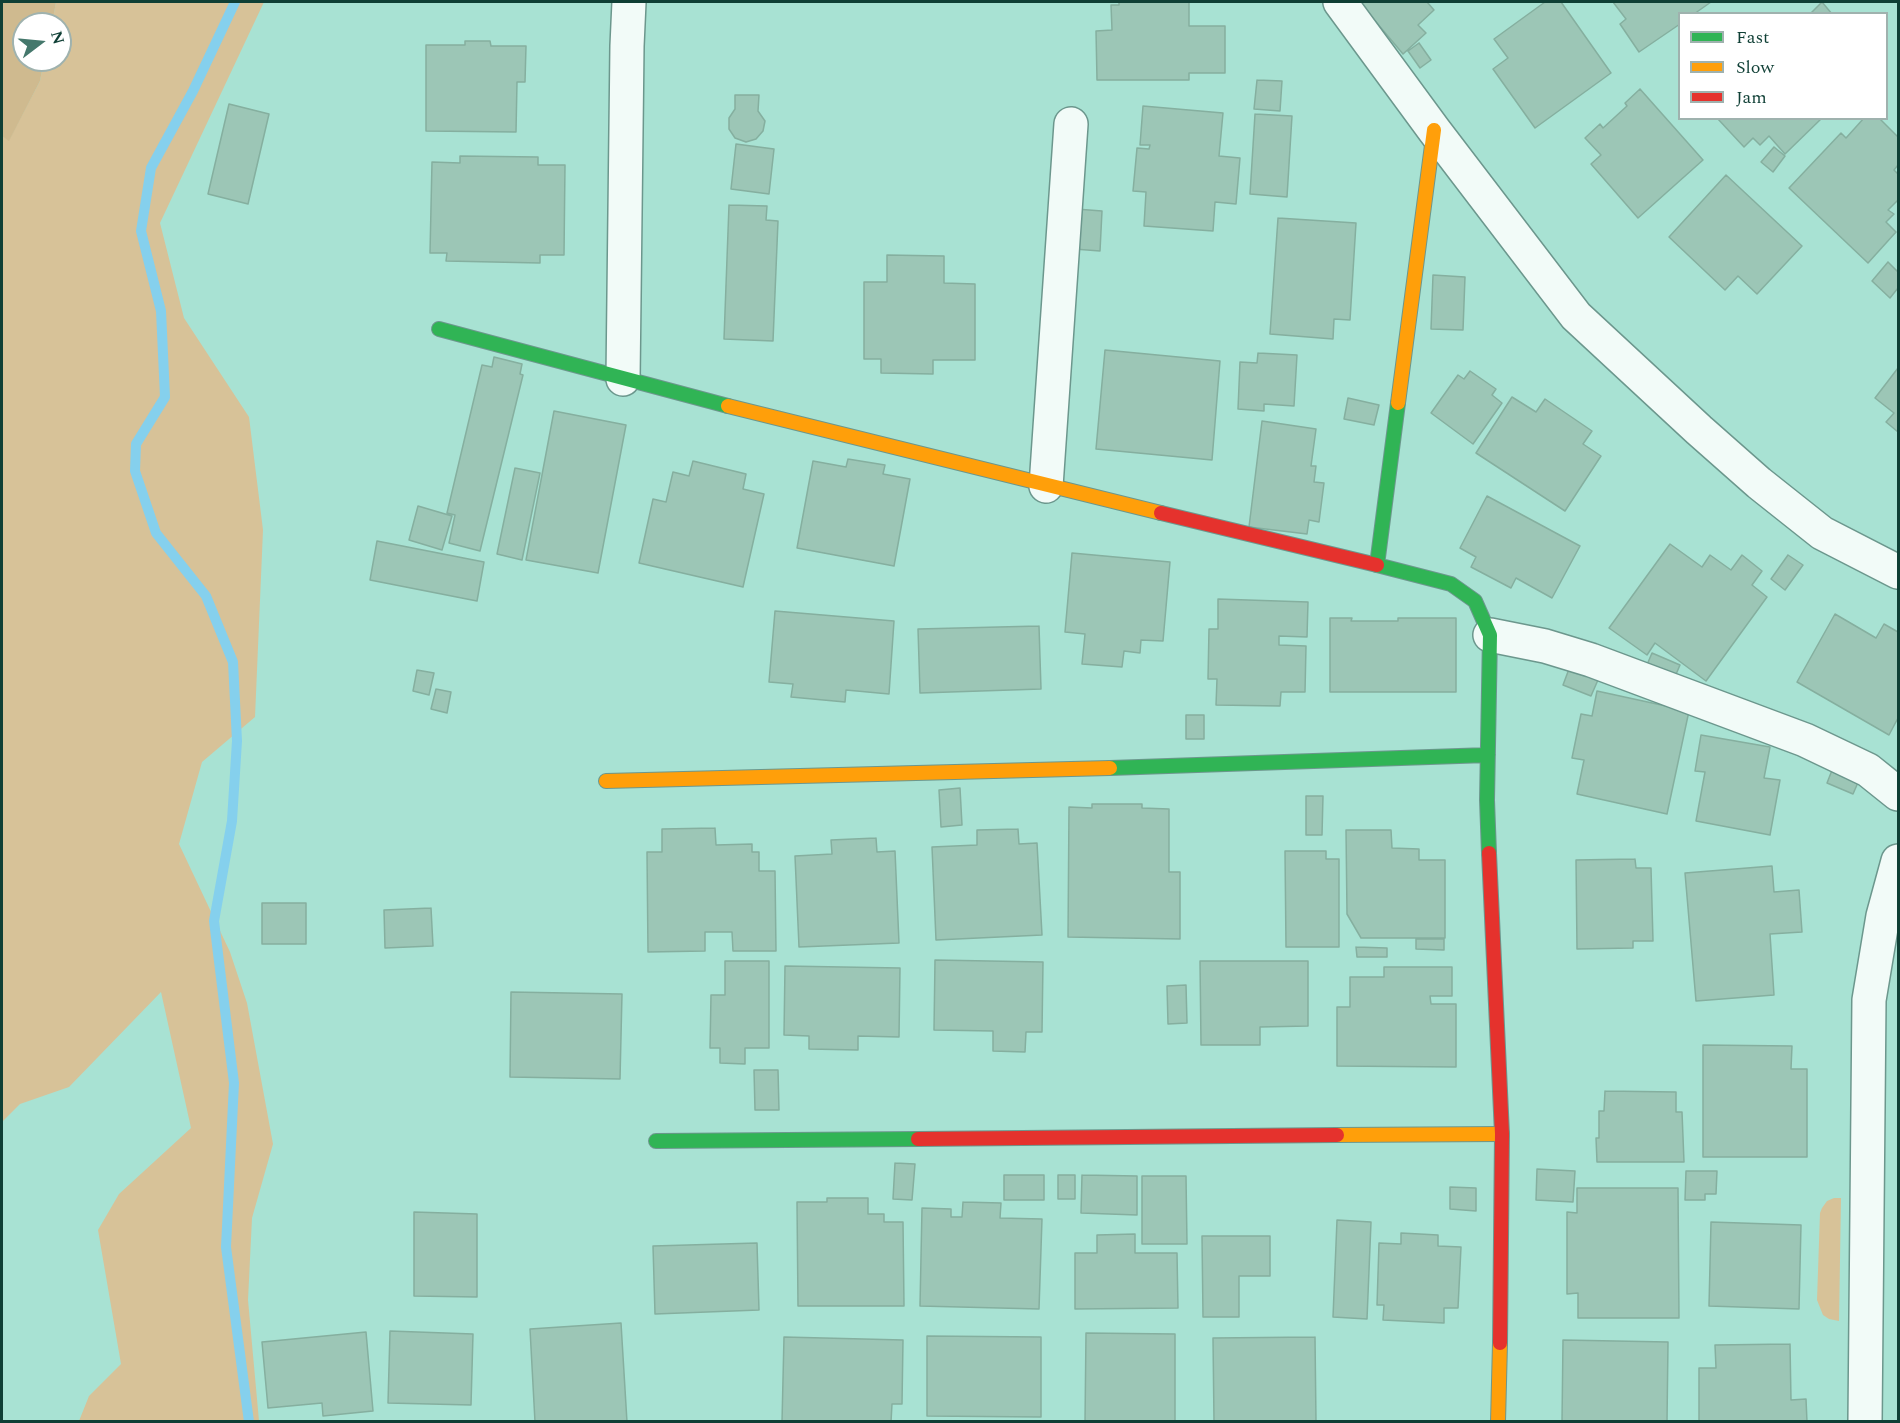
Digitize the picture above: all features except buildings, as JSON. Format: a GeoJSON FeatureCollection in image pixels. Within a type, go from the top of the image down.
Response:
{"type":"FeatureCollection","features":[{"type":"Feature","properties":{"kind":"street"},"geometry":{"type":"LineString","coordinates":[[623,379],[629,2]]}},
{"type":"Feature","properties":{"kind":"street"},"geometry":{"type":"LineString","coordinates":[[1340,2],[1576,316],[1768,491],[1822,533],[1899,572]]}},
{"type":"Feature","properties":{"kind":"street"},"geometry":{"type":"LineString","coordinates":[[1046,486],[1071,124]]}},
{"type":"Feature","properties":{"kind":"street"},"geometry":{"type":"LineString","coordinates":[[1377,566],[1434,130]]}},
{"type":"Feature","properties":{"kind":"street"},"geometry":{"type":"LineString","coordinates":[[439,329],[623,379],[1046,486],[1451,584],[1475,601],[1490,635],[1488,812],[1502,1134],[1502,1284],[1498,1422]]}},
{"type":"Feature","properties":{"kind":"street"},"geometry":{"type":"LineString","coordinates":[[1490,635],[1545,646],[1591,660],[1804,740],[1868,770],[1899,794]]}},
{"type":"Feature","properties":{"kind":"street"},"geometry":{"type":"LineString","coordinates":[[606,781],[1005,772],[1488,755]]}},
{"type":"Feature","properties":{"kind":"street"},"geometry":{"type":"LineString","coordinates":[[1865,1422],[1869,1000],[1882,916],[1899,861]]}},
{"type":"Feature","properties":{"kind":"street"},"geometry":{"type":"LineString","coordinates":[[656,1141],[1502,1134]]}},
{"type":"Feature","properties":{"kind":"shaded area"},"geometry":{"type":"Polygon","coordinates":[[[2,2],[56,2],[54,12],[12,12],[12,72],[42,72],[40,81],[9,141],[2,136],[2,2]]]}},
{"type":"Feature","properties":{"kind":"shaded area"},"geometry":{"type":"Polygon","coordinates":[[[56,2],[264,2],[160,223],[184,318],[249,417],[263,530],[255,717],[202,762],[179,844],[230,952],[247,1003],[273,1144],[252,1218],[248,1300],[259,1421],[79,1421],[89,1396],[121,1364],[98,1230],[119,1194],[191,1128],[161,992],[69,1087],[20,1104],[2,1122],[2,136],[9,140],[40,81],[42,72],[72,72],[72,12],[54,12],[56,2]]]}},
{"type":"Feature","properties":{"kind":"shaded area"},"geometry":{"type":"Polygon","coordinates":[[[1841,1198],[1839,1321],[1823,1315],[1817,1300],[1820,1213],[1827,1201],[1841,1198]]]}},
{"type":"Feature","properties":{"kind":"waterway"},"geometry":{"type":"LineString","coordinates":[[235,2],[193,91],[151,168],[141,231],[161,311],[165,397],[136,444],[135,471],[156,533],[206,596],[233,662],[237,741],[232,821],[214,921],[234,1083],[226,1247],[249,1422]]}},
{"type":"Feature","properties":{"kind":"traffic: fast"},"geometry":{"type":"LineString","coordinates":[[439,329],[728,406]]}},
{"type":"Feature","properties":{"kind":"traffic: fast"},"geometry":{"type":"LineString","coordinates":[[1398,403],[1377,565],[1451,584],[1475,601],[1490,635],[1487,800],[1489,853]]}},
{"type":"Feature","properties":{"kind":"traffic: fast"},"geometry":{"type":"LineString","coordinates":[[1110,768],[1488,755]]}},
{"type":"Feature","properties":{"kind":"traffic: fast"},"geometry":{"type":"LineString","coordinates":[[656,1141],[918,1139]]}},
{"type":"Feature","properties":{"kind":"traffic: slow"},"geometry":{"type":"LineString","coordinates":[[1398,403],[1434,130]]}},
{"type":"Feature","properties":{"kind":"traffic: slow"},"geometry":{"type":"LineString","coordinates":[[728,406],[1161,513]]}},
{"type":"Feature","properties":{"kind":"traffic: slow"},"geometry":{"type":"LineString","coordinates":[[606,781],[1110,768]]}},
{"type":"Feature","properties":{"kind":"traffic: slow"},"geometry":{"type":"LineString","coordinates":[[1337,1135],[1502,1134]]}},
{"type":"Feature","properties":{"kind":"traffic: slow"},"geometry":{"type":"LineString","coordinates":[[1498,1422],[1500,1343]]}},
{"type":"Feature","properties":{"kind":"traffic: jam"},"geometry":{"type":"LineString","coordinates":[[1161,513],[1377,565]]}},
{"type":"Feature","properties":{"kind":"traffic: jam"},"geometry":{"type":"LineString","coordinates":[[1489,853],[1502,1134],[1500,1343]]}},
{"type":"Feature","properties":{"kind":"traffic: jam"},"geometry":{"type":"LineString","coordinates":[[918,1139],[1337,1135]]}}]}
